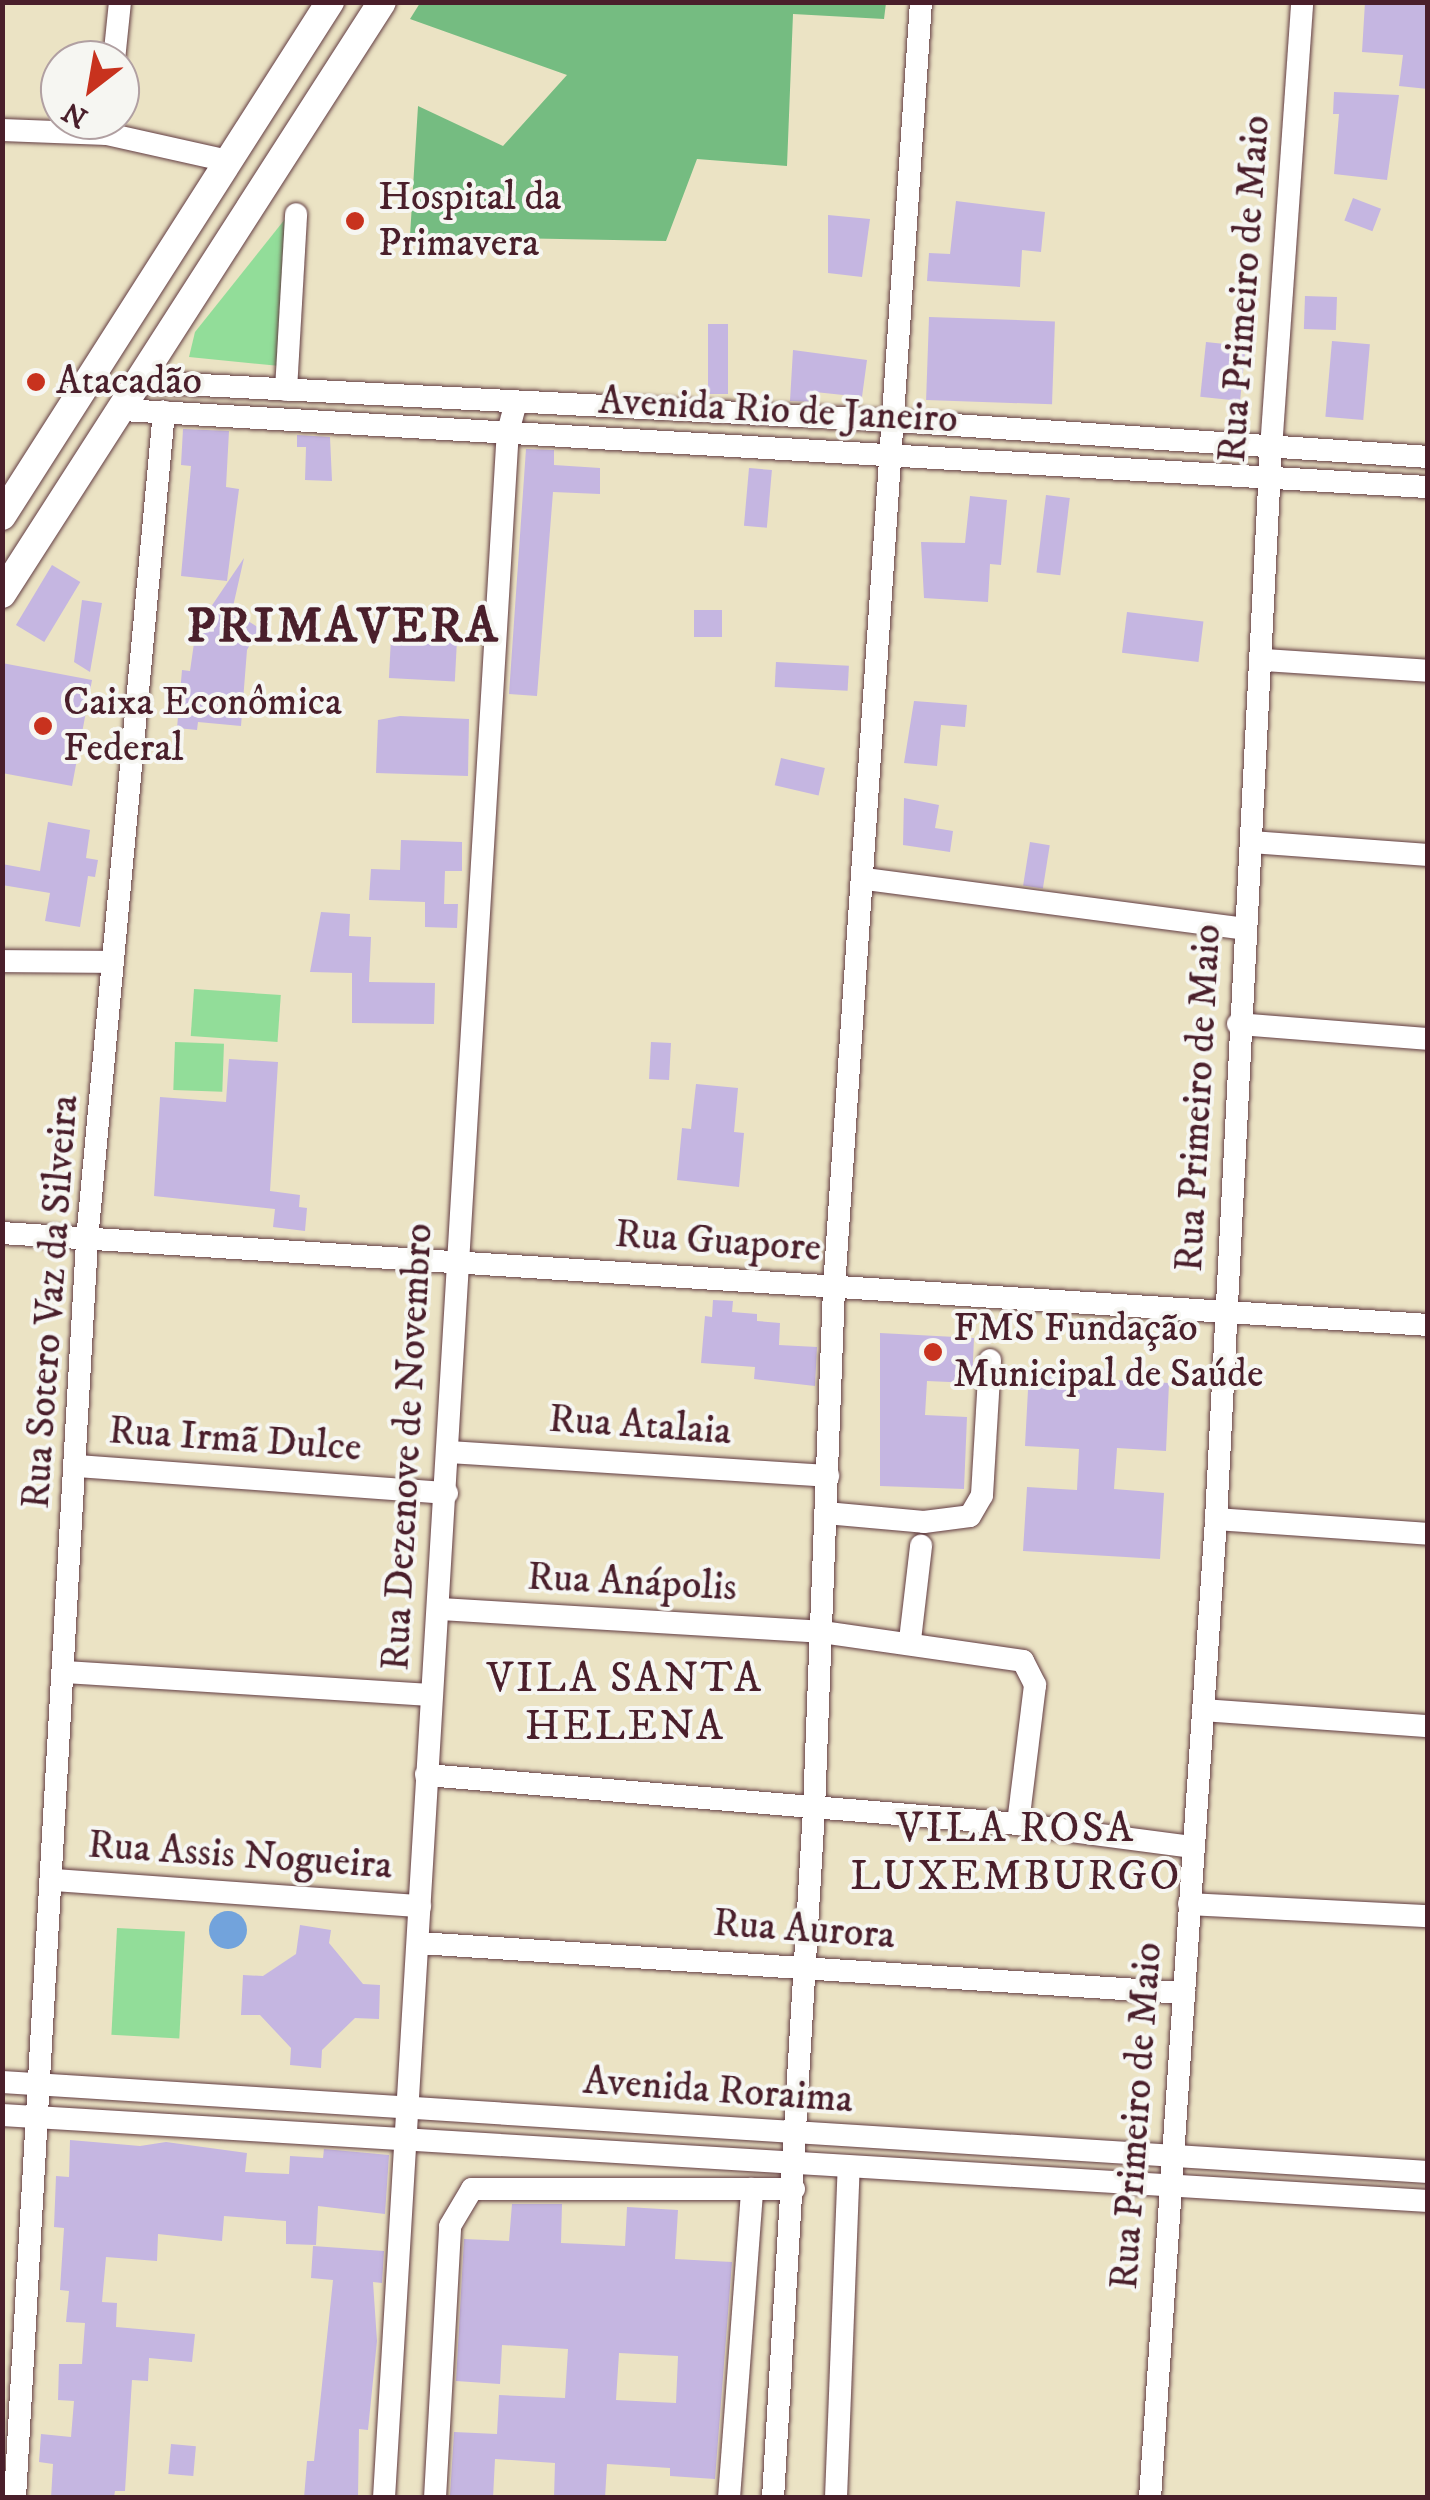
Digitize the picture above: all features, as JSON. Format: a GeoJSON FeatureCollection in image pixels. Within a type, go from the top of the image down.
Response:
{"type":"FeatureCollection","features":[{"type":"Feature","properties":{"kind":"main road"},"geometry":{"type":"LineString","coordinates":[[2,516],[330,2]]}},
{"type":"Feature","properties":{"kind":"main road"},"geometry":{"type":"LineString","coordinates":[[2,594],[143,382],[382,2]]}},
{"type":"Feature","properties":{"kind":"street"},"geometry":{"type":"LineString","coordinates":[[116,40],[120,2]]}},
{"type":"Feature","properties":{"kind":"street"},"geometry":{"type":"LineString","coordinates":[[773,2498],[796,2164],[814,1809],[834,1288],[866,879],[921,2]]}},
{"type":"Feature","properties":{"kind":"street","name":"Rua Primeiro de Maio"},"geometry":{"type":"LineString","coordinates":[[1150,2498],[1216,1520],[1238,1024],[1264,660],[1270,449],[1302,2]]}},
{"type":"Feature","properties":{"kind":"street"},"geometry":{"type":"LineString","coordinates":[[2,130],[40,129]]}},
{"type":"Feature","properties":{"kind":"street"},"geometry":{"type":"LineString","coordinates":[[140,136],[228,161]]}},
{"type":"Feature","properties":{"kind":"street"},"geometry":{"type":"LineString","coordinates":[[286,390],[296,214]]}},
{"type":"Feature","properties":{"kind":"street","name":"Avenida Rio de Janeiro"},"geometry":{"type":"LineString","coordinates":[[143,382],[895,421],[1428,457]]}},
{"type":"Feature","properties":{"kind":"street","name":"Rua Dezenove de Novembro"},"geometry":{"type":"LineString","coordinates":[[384,2498],[508,432],[516,402]]}},
{"type":"Feature","properties":{"kind":"street","name":"Avenida Rio de Janeiro"},"geometry":{"type":"LineString","coordinates":[[124,410],[1428,487]]}},
{"type":"Feature","properties":{"kind":"street","name":"Rua Sotero Vaz da Silveira"},"geometry":{"type":"LineString","coordinates":[[15,2498],[14,2350],[41,2118],[88,1240],[164,412]]}},
{"type":"Feature","properties":{"kind":"street"},"geometry":{"type":"LineString","coordinates":[[1264,660],[1428,671]]}},
{"type":"Feature","properties":{"kind":"street"},"geometry":{"type":"LineString","coordinates":[[1252,842],[1428,856]]}},
{"type":"Feature","properties":{"kind":"street"},"geometry":{"type":"LineString","coordinates":[[866,879],[1244,930]]}},
{"type":"Feature","properties":{"kind":"street"},"geometry":{"type":"LineString","coordinates":[[2,960],[113,962]]}},
{"type":"Feature","properties":{"kind":"street"},"geometry":{"type":"LineString","coordinates":[[1238,1024],[1428,1039]]}},
{"type":"Feature","properties":{"kind":"street","name":"Rua Guapore"},"geometry":{"type":"LineString","coordinates":[[2,1233],[1428,1326]]}},
{"type":"Feature","properties":{"kind":"street"},"geometry":{"type":"LineString","coordinates":[[826,1513],[924,1522],[970,1516],[982,1495],[990,1360]]}},
{"type":"Feature","properties":{"kind":"street","name":"Rua Atalaia"},"geometry":{"type":"LineString","coordinates":[[448,1452],[828,1476]]}},
{"type":"Feature","properties":{"kind":"street","name":"Rua Irmã Dulce"},"geometry":{"type":"LineString","coordinates":[[78,1466],[447,1493]]}},
{"type":"Feature","properties":{"kind":"street"},"geometry":{"type":"LineString","coordinates":[[1216,1520],[1428,1534]]}},
{"type":"Feature","properties":{"kind":"street"},"geometry":{"type":"LineString","coordinates":[[910,1640],[921,1546]]}},
{"type":"Feature","properties":{"kind":"street","name":"Rua Anápolis"},"geometry":{"type":"LineString","coordinates":[[439,1609],[822,1632],[910,1640],[1010,1656],[1032,1672],[1018,1824]]}},
{"type":"Feature","properties":{"kind":"street"},"geometry":{"type":"LineString","coordinates":[[64,1672],[431,1695]]}},
{"type":"Feature","properties":{"kind":"street"},"geometry":{"type":"LineString","coordinates":[[1204,1710],[1428,1726]]}},
{"type":"Feature","properties":{"kind":"street"},"geometry":{"type":"LineString","coordinates":[[426,1775],[1018,1824],[1192,1847]]}},
{"type":"Feature","properties":{"kind":"street","name":"Rua Assis Nogueira"},"geometry":{"type":"LineString","coordinates":[[54,1880],[420,1906]]}},
{"type":"Feature","properties":{"kind":"street"},"geometry":{"type":"LineString","coordinates":[[1189,1904],[1428,1916]]}},
{"type":"Feature","properties":{"kind":"street","name":"Rua Aurora"},"geometry":{"type":"LineString","coordinates":[[419,1942],[1184,1993]]}},
{"type":"Feature","properties":{"kind":"street","name":"Avenida Roraima"},"geometry":{"type":"LineString","coordinates":[[2,2082],[1051,2152],[1428,2172]]}},
{"type":"Feature","properties":{"kind":"street","name":"Avenida Roraima"},"geometry":{"type":"LineString","coordinates":[[2,2115],[1428,2200]]}},
{"type":"Feature","properties":{"kind":"street"},"geometry":{"type":"LineString","coordinates":[[1051,2152],[1051,2178]]}},
{"type":"Feature","properties":{"kind":"street"},"geometry":{"type":"LineString","coordinates":[[836,2498],[849,2167]]}},
{"type":"Feature","properties":{"kind":"street"},"geometry":{"type":"LineString","coordinates":[[436,2498],[450,2226],[472,2189],[794,2189]]}},
{"type":"Feature","properties":{"kind":"street"},"geometry":{"type":"LineString","coordinates":[[729,2498],[752,2190]]}},
{"type":"Feature","properties":{"kind":"green space"},"geometry":{"type":"Polygon","coordinates":[[[420,2],[886,3],[884,19],[793,14],[787,166],[697,159],[666,241],[410,236],[418,106],[503,146],[567,75],[410,19],[420,2]]]}},
{"type":"Feature","properties":{"kind":"green space"},"geometry":{"type":"Polygon","coordinates":[[[293,209],[280,366],[189,357],[195,332],[293,209]]]}},
{"type":"Feature","properties":{"kind":"green space"},"geometry":{"type":"Polygon","coordinates":[[[194,989],[281,995],[278,1042],[191,1036],[194,989]]]}},
{"type":"Feature","properties":{"kind":"green space"},"geometry":{"type":"Polygon","coordinates":[[[175,1042],[224,1044],[222,1092],[173,1090],[175,1042]]]}},
{"type":"Feature","properties":{"kind":"green space"},"geometry":{"type":"Polygon","coordinates":[[[117,1928],[185,1932],[179,2038],[111,2035],[117,1928]]]}},
{"type":"Feature","properties":{"kind":"water"},"geometry":{"type":"Polygon","coordinates":[[[228,1911],[242,1916],[247,1930],[242,1944],[228,1949],[214,1944],[209,1930],[214,1916],[228,1911]]]}},
{"type":"Feature","properties":{"kind":"building"},"geometry":{"type":"Polygon","coordinates":[[[1365,2],[1427,2],[1428,89],[1399,86],[1403,55],[1362,52],[1365,2]]]}},
{"type":"Feature","properties":{"kind":"building"},"geometry":{"type":"Polygon","coordinates":[[[1334,92],[1399,95],[1387,180],[1334,174],[1339,114],[1333,114],[1334,92]]]}},
{"type":"Feature","properties":{"kind":"building"},"geometry":{"type":"Polygon","coordinates":[[[1353,198],[1381,209],[1372,231],[1344,220],[1353,198]]]}},
{"type":"Feature","properties":{"kind":"building"},"geometry":{"type":"Polygon","coordinates":[[[956,201],[1045,212],[1041,252],[1022,250],[1020,287],[927,281],[929,253],[950,254],[956,201]]]}},
{"type":"Feature","properties":{"kind":"building"},"geometry":{"type":"Polygon","coordinates":[[[828,215],[870,219],[862,277],[828,273],[828,215]]]}},
{"type":"Feature","properties":{"kind":"building"},"geometry":{"type":"Polygon","coordinates":[[[1305,296],[1337,297],[1336,330],[1304,329],[1305,296]]]}},
{"type":"Feature","properties":{"kind":"building"},"geometry":{"type":"Polygon","coordinates":[[[929,317],[1055,321],[1052,404],[926,400],[929,317]]]}},
{"type":"Feature","properties":{"kind":"building"},"geometry":{"type":"Polygon","coordinates":[[[708,324],[728,324],[728,394],[708,394],[708,324]]]}},
{"type":"Feature","properties":{"kind":"building"},"geometry":{"type":"Polygon","coordinates":[[[1332,341],[1370,344],[1363,420],[1325,417],[1332,341]]]}},
{"type":"Feature","properties":{"kind":"building"},"geometry":{"type":"Polygon","coordinates":[[[1206,342],[1246,346],[1240,401],[1200,397],[1206,342]]]}},
{"type":"Feature","properties":{"kind":"building"},"geometry":{"type":"Polygon","coordinates":[[[793,350],[867,360],[862,397],[815,392],[815,402],[790,401],[793,350]]]}},
{"type":"Feature","properties":{"kind":"building"},"geometry":{"type":"Polygon","coordinates":[[[183,429],[229,431],[226,487],[239,489],[227,581],[181,576],[191,466],[181,465],[183,429]]]}},
{"type":"Feature","properties":{"kind":"building"},"geometry":{"type":"Polygon","coordinates":[[[297,435],[330,437],[332,481],[305,480],[306,447],[297,447],[297,435]]]}},
{"type":"Feature","properties":{"kind":"building"},"geometry":{"type":"Polygon","coordinates":[[[526,449],[554,450],[554,465],[600,468],[600,494],[553,492],[537,696],[509,694],[526,449]]]}},
{"type":"Feature","properties":{"kind":"building"},"geometry":{"type":"Polygon","coordinates":[[[749,468],[772,470],[767,528],[744,526],[749,468]]]}},
{"type":"Feature","properties":{"kind":"building"},"geometry":{"type":"Polygon","coordinates":[[[1046,495],[1070,498],[1060,575],[1036,572],[1046,495]]]}},
{"type":"Feature","properties":{"kind":"building"},"geometry":{"type":"Polygon","coordinates":[[[970,496],[1007,500],[1001,565],[990,564],[988,602],[924,598],[921,542],[965,543],[970,496]]]}},
{"type":"Feature","properties":{"kind":"building"},"geometry":{"type":"Polygon","coordinates":[[[244,558],[232,611],[259,628],[247,650],[241,726],[198,722],[197,730],[177,728],[182,670],[190,671],[196,629],[244,558]]]}},
{"type":"Feature","properties":{"kind":"building"},"geometry":{"type":"Polygon","coordinates":[[[52,565],[80,582],[44,642],[16,625],[52,565]]]}},
{"type":"Feature","properties":{"kind":"building"},"geometry":{"type":"Polygon","coordinates":[[[82,600],[102,603],[90,672],[74,662],[82,600]]]}},
{"type":"Feature","properties":{"kind":"building"},"geometry":{"type":"Polygon","coordinates":[[[694,610],[722,610],[722,637],[694,637],[694,610]]]}},
{"type":"Feature","properties":{"kind":"building"},"geometry":{"type":"Polygon","coordinates":[[[1127,612],[1203,621],[1198,662],[1122,653],[1127,612]]]}},
{"type":"Feature","properties":{"kind":"building"},"geometry":{"type":"Polygon","coordinates":[[[391,638],[457,641],[455,681],[389,678],[391,638]]]}},
{"type":"Feature","properties":{"kind":"building"},"geometry":{"type":"Polygon","coordinates":[[[776,662],[849,666],[848,691],[775,687],[776,662]]]}},
{"type":"Feature","properties":{"kind":"building","name":"Caixa Econômica Federal"},"geometry":{"type":"Polygon","coordinates":[[[2,663],[92,680],[72,786],[2,773],[2,663]]]}},
{"type":"Feature","properties":{"kind":"building"},"geometry":{"type":"Polygon","coordinates":[[[914,701],[967,705],[965,727],[941,725],[937,766],[904,763],[914,701]]]}},
{"type":"Feature","properties":{"kind":"building"},"geometry":{"type":"Polygon","coordinates":[[[400,716],[469,719],[468,776],[376,773],[378,720],[400,716]]]}},
{"type":"Feature","properties":{"kind":"building"},"geometry":{"type":"Polygon","coordinates":[[[781,758],[825,768],[819,795],[775,785],[781,758]]]}},
{"type":"Feature","properties":{"kind":"building"},"geometry":{"type":"Polygon","coordinates":[[[904,798],[939,805],[935,828],[953,831],[950,852],[903,845],[904,798]]]}},
{"type":"Feature","properties":{"kind":"building"},"geometry":{"type":"Polygon","coordinates":[[[48,822],[90,830],[86,858],[98,860],[95,877],[88,876],[80,927],[45,921],[50,893],[2,885],[2,864],[40,871],[48,822]]]}},
{"type":"Feature","properties":{"kind":"building"},"geometry":{"type":"Polygon","coordinates":[[[401,840],[462,842],[462,871],[445,871],[444,904],[458,904],[457,928],[425,927],[425,902],[369,900],[371,869],[400,870],[401,840]]]}},
{"type":"Feature","properties":{"kind":"building"},"geometry":{"type":"Polygon","coordinates":[[[1030,842],[1050,845],[1043,889],[1023,885],[1030,842]]]}},
{"type":"Feature","properties":{"kind":"building"},"geometry":{"type":"Polygon","coordinates":[[[321,912],[350,914],[349,936],[371,937],[369,982],[435,983],[434,1024],[352,1023],[352,973],[310,972],[321,912]]]}},
{"type":"Feature","properties":{"kind":"building"},"geometry":{"type":"Polygon","coordinates":[[[651,1042],[671,1043],[669,1080],[649,1079],[651,1042]]]}},
{"type":"Feature","properties":{"kind":"building"},"geometry":{"type":"Polygon","coordinates":[[[229,1059],[278,1062],[270,1191],[300,1195],[299,1207],[307,1208],[305,1231],[273,1227],[275,1209],[154,1196],[160,1097],[226,1102],[229,1059]]]}},
{"type":"Feature","properties":{"kind":"building"},"geometry":{"type":"Polygon","coordinates":[[[696,1084],[738,1088],[734,1132],[744,1133],[739,1187],[677,1180],[682,1128],[691,1129],[696,1084]]]}},
{"type":"Feature","properties":{"kind":"building"},"geometry":{"type":"Polygon","coordinates":[[[713,1300],[733,1301],[732,1312],[757,1314],[757,1321],[780,1323],[779,1345],[817,1347],[815,1386],[754,1379],[755,1367],[701,1363],[705,1316],[712,1317],[713,1300]]]}},
{"type":"Feature","properties":{"kind":"building"},"geometry":{"type":"Polygon","coordinates":[[[880,1333],[974,1338],[972,1383],[927,1381],[925,1415],[967,1417],[964,1489],[880,1486],[880,1333]]]}},
{"type":"Feature","properties":{"kind":"building"},"geometry":{"type":"Polygon","coordinates":[[[1086,1367],[1114,1369],[1114,1380],[1169,1383],[1166,1451],[1117,1448],[1114,1489],[1164,1493],[1160,1559],[1023,1551],[1027,1487],[1077,1490],[1079,1449],[1025,1446],[1029,1371],[1086,1375],[1086,1367]]]}},
{"type":"Feature","properties":{"kind":"building"},"geometry":{"type":"Polygon","coordinates":[[[300,1925],[331,1930],[329,1943],[363,1984],[380,1985],[379,2019],[355,2018],[322,2050],[321,2068],[290,2065],[291,2048],[260,2015],[241,2015],[243,1975],[263,1976],[296,1954],[300,1925]]]}},
{"type":"Feature","properties":{"kind":"building"},"geometry":{"type":"Polygon","coordinates":[[[70,2140],[140,2146],[166,2142],[247,2153],[245,2172],[289,2174],[290,2156],[323,2158],[324,2149],[389,2155],[385,2214],[318,2206],[316,2245],[286,2244],[286,2221],[224,2216],[222,2241],[158,2234],[157,2261],[106,2257],[102,2302],[117,2303],[116,2327],[195,2334],[192,2362],[149,2358],[148,2381],[132,2380],[125,2491],[115,2491],[114,2497],[51,2498],[53,2464],[39,2462],[41,2434],[71,2437],[74,2401],[58,2400],[59,2364],[82,2364],[85,2323],[66,2322],[69,2291],[60,2290],[64,2228],[54,2227],[56,2176],[69,2177],[70,2140]]]}},
{"type":"Feature","properties":{"kind":"building"},"geometry":{"type":"Polygon","coordinates":[[[512,2204],[562,2204],[561,2243],[625,2246],[627,2207],[678,2210],[675,2259],[732,2262],[715,2479],[670,2476],[670,2468],[607,2464],[605,2498],[554,2498],[555,2463],[495,2459],[493,2498],[450,2496],[454,2432],[497,2434],[499,2395],[565,2398],[568,2349],[502,2345],[500,2384],[456,2381],[464,2239],[509,2241],[512,2204]],[[619,2353],[616,2400],[676,2403],[678,2356],[619,2353]]]}},
{"type":"Feature","properties":{"kind":"building"},"geometry":{"type":"Polygon","coordinates":[[[313,2246],[384,2251],[382,2283],[373,2282],[377,2341],[368,2430],[359,2429],[358,2498],[304,2498],[307,2461],[314,2461],[333,2280],[311,2278],[313,2246]]]}},
{"type":"Feature","properties":{"kind":"building"},"geometry":{"type":"Polygon","coordinates":[[[171,2444],[196,2446],[193,2476],[168,2474],[171,2444]]]}},
{"type":"Feature","properties":{"kind":"place","name":"Hospital da Primavera"},"geometry":{"type":"Point","coordinates":[355,221]}},
{"type":"Feature","properties":{"kind":"place","name":"Atacadão"},"geometry":{"type":"Point","coordinates":[36,382]}},
{"type":"Feature","properties":{"kind":"place","name":"Caixa Econômica Federal"},"geometry":{"type":"Point","coordinates":[43,726]}},
{"type":"Feature","properties":{"kind":"place","name":"FMS Fundação Municipal de Saúde"},"geometry":{"type":"Point","coordinates":[933,1352]}},
{"type":"Feature","properties":{"kind":"district","name":"PRIMAVERA"},"geometry":{"type":"Point","coordinates":[343,627]}},
{"type":"Feature","properties":{"kind":"district","name":"VILA SANTA HELENA"},"geometry":{"type":"Point","coordinates":[625,1703]}},
{"type":"Feature","properties":{"kind":"district","name":"VILA ROSA LUXEMBURGO"},"geometry":{"type":"Point","coordinates":[1016,1853]}}]}
